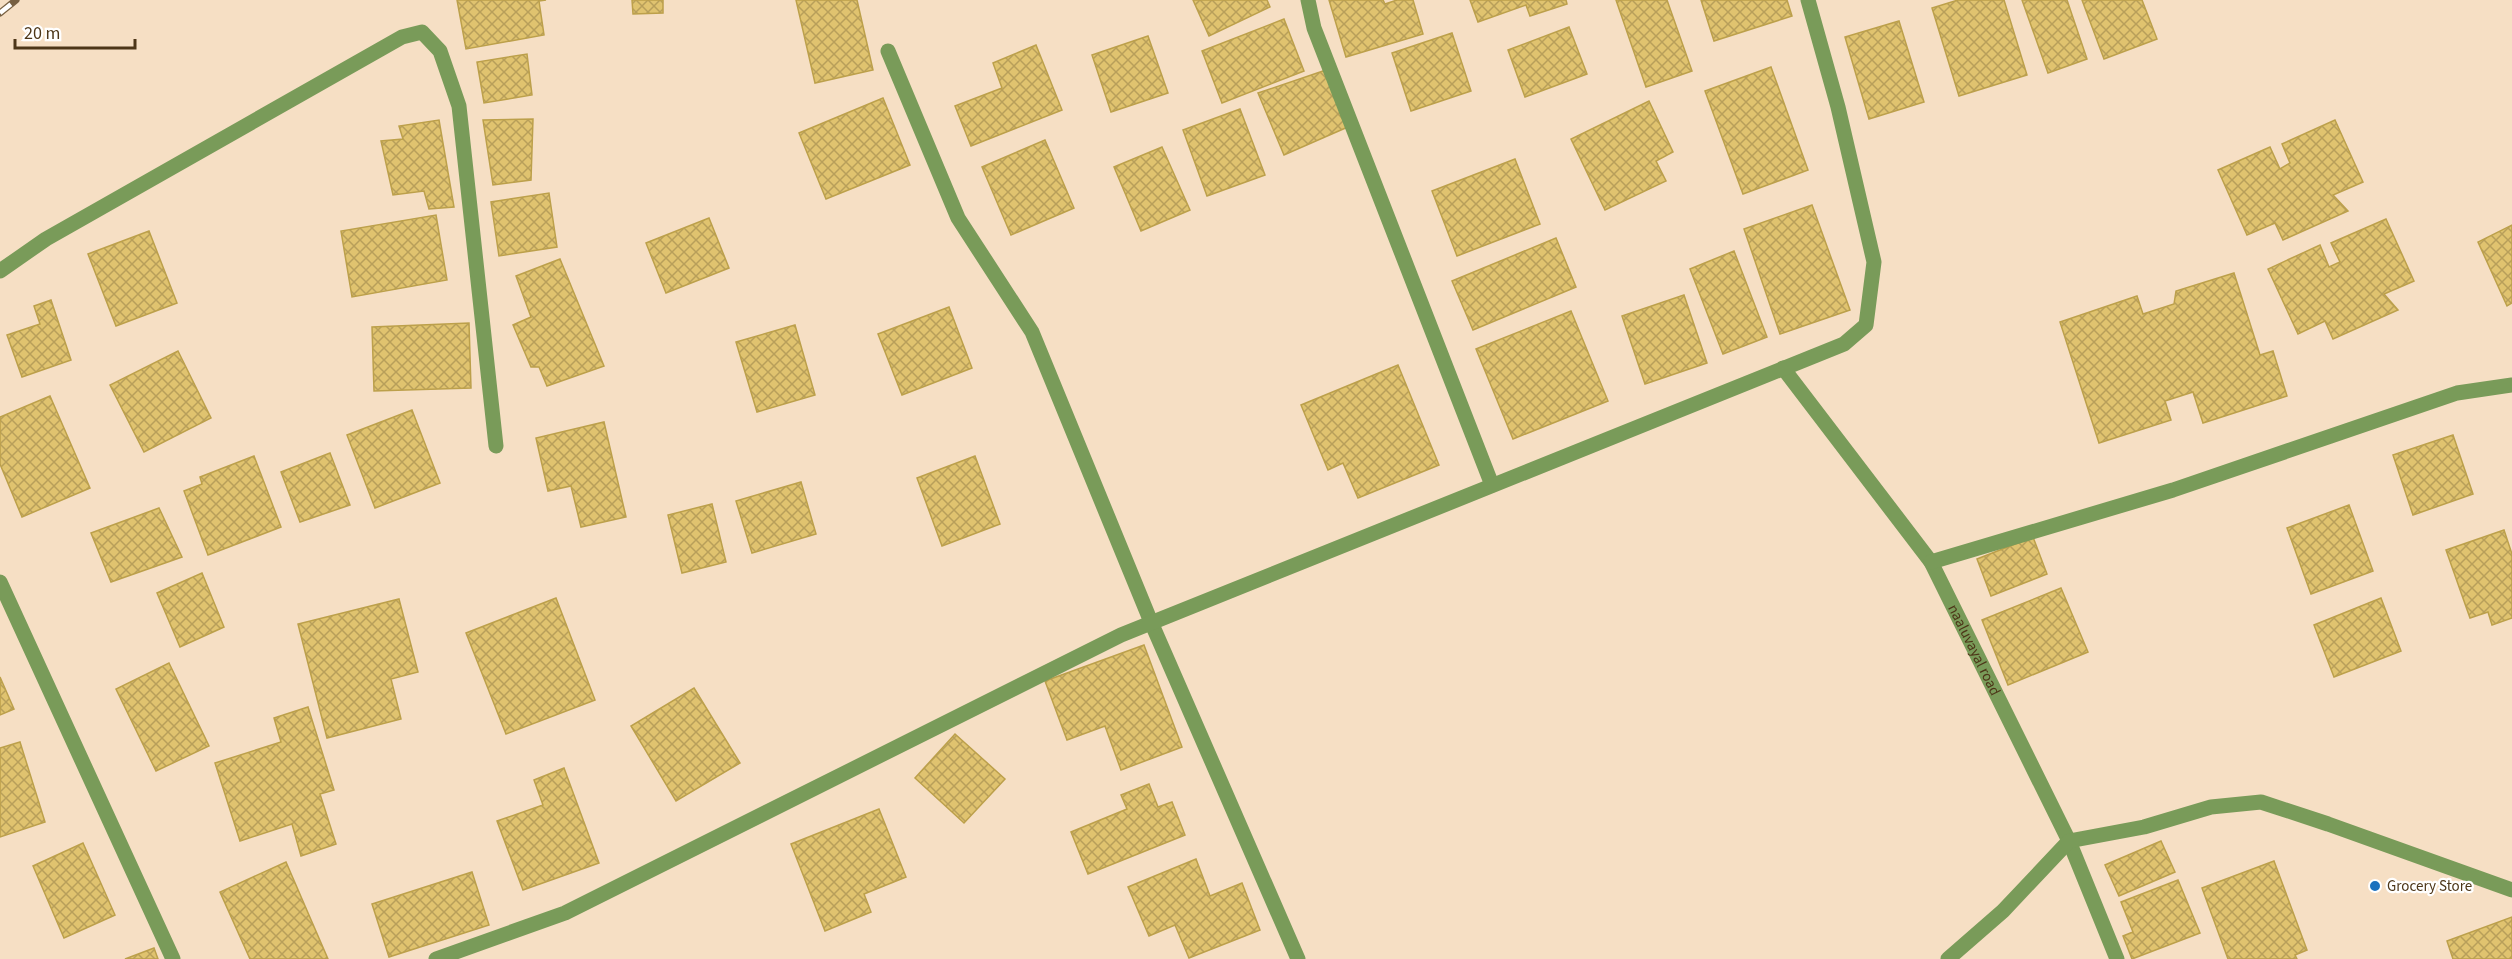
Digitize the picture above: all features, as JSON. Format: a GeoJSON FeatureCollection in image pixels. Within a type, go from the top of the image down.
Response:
{"type":"FeatureCollection","features":[{"type":"Feature","properties":{"kind":"street"},"geometry":{"type":"LineString","coordinates":[[1308,0],[1314,28],[1492,485]]}},
{"type":"Feature","properties":{"kind":"street"},"geometry":{"type":"LineString","coordinates":[[436,959],[565,913],[1110,640],[1151,622],[1844,344],[1866,325],[1874,262],[1838,107],[1808,0]]}},
{"type":"Feature","properties":{"kind":"street"},"geometry":{"type":"LineString","coordinates":[[0,271],[46,239],[381,48],[402,37],[422,32],[440,51],[459,106],[496,446]]}},
{"type":"Feature","properties":{"kind":"street"},"geometry":{"type":"LineString","coordinates":[[888,51],[958,218],[1032,332],[1151,622],[1298,959]]}},
{"type":"Feature","properties":{"kind":"street","name":"naaluvayal road"},"geometry":{"type":"LineString","coordinates":[[1783,368],[1931,562],[2069,841],[2117,959]]}},
{"type":"Feature","properties":{"kind":"street"},"geometry":{"type":"LineString","coordinates":[[1931,562],[2173,490],[2457,393],[2512,385]]}},
{"type":"Feature","properties":{"kind":"street"},"geometry":{"type":"LineString","coordinates":[[0,582],[173,959]]}},
{"type":"Feature","properties":{"kind":"street"},"geometry":{"type":"LineString","coordinates":[[1948,959],[2003,911],[2069,841],[2145,827],[2211,807],[2261,802],[2512,890]]}},
{"type":"Feature","properties":{"kind":"building"},"geometry":{"type":"Polygon","coordinates":[[[457,0],[546,0],[539,1],[544,35],[466,49],[457,0]]]}},
{"type":"Feature","properties":{"kind":"building"},"geometry":{"type":"Polygon","coordinates":[[[632,0],[663,0],[663,13],[633,14],[632,0]]]}},
{"type":"Feature","properties":{"kind":"building"},"geometry":{"type":"Polygon","coordinates":[[[796,0],[857,0],[873,70],[815,83],[796,0]]]}},
{"type":"Feature","properties":{"kind":"building"},"geometry":{"type":"Polygon","coordinates":[[[1193,0],[1267,0],[1270,7],[1209,36],[1193,0]]]}},
{"type":"Feature","properties":{"kind":"building"},"geometry":{"type":"Polygon","coordinates":[[[1329,0],[1383,0],[1385,4],[1397,0],[1413,0],[1423,34],[1346,57],[1329,0]]]}},
{"type":"Feature","properties":{"kind":"building"},"geometry":{"type":"Polygon","coordinates":[[[1470,0],[1566,0],[1567,4],[1530,16],[1526,5],[1478,22],[1470,0]]]}},
{"type":"Feature","properties":{"kind":"building"},"geometry":{"type":"Polygon","coordinates":[[[1616,0],[1667,0],[1692,71],[1646,87],[1616,0]]]}},
{"type":"Feature","properties":{"kind":"building"},"geometry":{"type":"Polygon","coordinates":[[[1701,0],[1787,0],[1792,16],[1714,41],[1701,0]]]}},
{"type":"Feature","properties":{"kind":"building"},"geometry":{"type":"Polygon","coordinates":[[[1958,0],[2004,0],[2027,75],[1959,96],[1932,8],[1958,0]]]}},
{"type":"Feature","properties":{"kind":"building"},"geometry":{"type":"Polygon","coordinates":[[[2022,0],[2067,0],[2087,59],[2048,73],[2022,0]]]}},
{"type":"Feature","properties":{"kind":"building"},"geometry":{"type":"Polygon","coordinates":[[[2082,0],[2142,0],[2157,39],[2104,59],[2082,0]]]}},
{"type":"Feature","properties":{"kind":"building"},"geometry":{"type":"Polygon","coordinates":[[[1284,19],[1304,71],[1222,103],[1202,51],[1284,19]]]}},
{"type":"Feature","properties":{"kind":"building"},"geometry":{"type":"Polygon","coordinates":[[[1899,21],[1924,102],[1869,119],[1845,37],[1899,21]]]}},
{"type":"Feature","properties":{"kind":"building"},"geometry":{"type":"Polygon","coordinates":[[[1569,27],[1587,74],[1525,97],[1508,50],[1569,27]]]}},
{"type":"Feature","properties":{"kind":"building"},"geometry":{"type":"Polygon","coordinates":[[[1452,33],[1471,91],[1411,111],[1392,53],[1452,33]]]}},
{"type":"Feature","properties":{"kind":"building"},"geometry":{"type":"Polygon","coordinates":[[[1148,36],[1168,93],[1111,112],[1092,55],[1148,36]]]}},
{"type":"Feature","properties":{"kind":"building"},"geometry":{"type":"Polygon","coordinates":[[[1036,45],[1062,110],[971,146],[955,106],[1002,88],[993,63],[1036,45]]]}},
{"type":"Feature","properties":{"kind":"building"},"geometry":{"type":"Polygon","coordinates":[[[527,54],[532,95],[484,103],[477,62],[527,54]]]}},
{"type":"Feature","properties":{"kind":"building"},"geometry":{"type":"Polygon","coordinates":[[[1771,67],[1808,170],[1743,194],[1705,91],[1771,67]]]}},
{"type":"Feature","properties":{"kind":"building"},"geometry":{"type":"Polygon","coordinates":[[[1326,70],[1350,126],[1284,155],[1258,93],[1326,70]]]}},
{"type":"Feature","properties":{"kind":"building"},"geometry":{"type":"Polygon","coordinates":[[[883,98],[910,165],[826,199],[799,133],[883,98]]]}},
{"type":"Feature","properties":{"kind":"building"},"geometry":{"type":"Polygon","coordinates":[[[1649,101],[1673,152],[1656,161],[1666,181],[1605,210],[1571,139],[1649,101]]]}},
{"type":"Feature","properties":{"kind":"building"},"geometry":{"type":"Polygon","coordinates":[[[1240,109],[1265,175],[1207,196],[1183,130],[1240,109]]]}},
{"type":"Feature","properties":{"kind":"building"},"geometry":{"type":"Polygon","coordinates":[[[533,119],[531,180],[493,185],[483,120],[533,119]]]}},
{"type":"Feature","properties":{"kind":"building"},"geometry":{"type":"Polygon","coordinates":[[[439,120],[454,207],[429,209],[424,191],[393,195],[381,141],[403,139],[399,126],[439,120]]]}},
{"type":"Feature","properties":{"kind":"building"},"geometry":{"type":"Polygon","coordinates":[[[2335,120],[2363,182],[2333,195],[2348,211],[2283,240],[2275,223],[2247,235],[2218,170],[2270,147],[2280,169],[2290,163],[2282,144],[2335,120]]]}},
{"type":"Feature","properties":{"kind":"building"},"geometry":{"type":"Polygon","coordinates":[[[1045,140],[1074,208],[1011,235],[982,167],[1045,140]]]}},
{"type":"Feature","properties":{"kind":"building"},"geometry":{"type":"Polygon","coordinates":[[[1162,147],[1190,210],[1141,231],[1114,167],[1162,147]]]}},
{"type":"Feature","properties":{"kind":"building"},"geometry":{"type":"Polygon","coordinates":[[[1515,159],[1540,224],[1457,256],[1432,191],[1515,159]]]}},
{"type":"Feature","properties":{"kind":"building"},"geometry":{"type":"Polygon","coordinates":[[[549,193],[557,247],[499,256],[491,202],[549,193]]]}},
{"type":"Feature","properties":{"kind":"building"},"geometry":{"type":"Polygon","coordinates":[[[1812,205],[1850,310],[1780,334],[1744,229],[1812,205]]]}},
{"type":"Feature","properties":{"kind":"building"},"geometry":{"type":"Polygon","coordinates":[[[436,215],[447,280],[352,297],[341,231],[436,215]]]}},
{"type":"Feature","properties":{"kind":"building"},"geometry":{"type":"Polygon","coordinates":[[[709,218],[729,268],[666,293],[646,243],[709,218]]]}},
{"type":"Feature","properties":{"kind":"building"},"geometry":{"type":"Polygon","coordinates":[[[2386,219],[2414,281],[2384,294],[2398,310],[2333,339],[2325,321],[2298,334],[2268,269],[2320,245],[2329,267],[2340,262],[2331,243],[2386,219]]]}},
{"type":"Feature","properties":{"kind":"building"},"geometry":{"type":"Polygon","coordinates":[[[2512,225],[2512,303],[2507,306],[2478,242],[2512,225]]]}},
{"type":"Feature","properties":{"kind":"building"},"geometry":{"type":"Polygon","coordinates":[[[149,231],[177,303],[116,326],[88,254],[149,231]]]}},
{"type":"Feature","properties":{"kind":"building"},"geometry":{"type":"Polygon","coordinates":[[[1556,238],[1576,287],[1473,330],[1452,281],[1556,238]]]}},
{"type":"Feature","properties":{"kind":"building"},"geometry":{"type":"Polygon","coordinates":[[[1734,251],[1767,337],[1723,354],[1690,269],[1734,251]]]}},
{"type":"Feature","properties":{"kind":"building"},"geometry":{"type":"Polygon","coordinates":[[[560,259],[604,366],[547,386],[539,367],[531,367],[513,325],[531,317],[516,276],[560,259]]]}},
{"type":"Feature","properties":{"kind":"building"},"geometry":{"type":"Polygon","coordinates":[[[2234,273],[2260,355],[2273,351],[2287,396],[2203,423],[2193,392],[2165,401],[2171,420],[2099,443],[2060,322],[2137,296],[2143,314],[2174,304],[2176,291],[2234,273]]]}},
{"type":"Feature","properties":{"kind":"building"},"geometry":{"type":"Polygon","coordinates":[[[1684,295],[1707,363],[1645,384],[1622,316],[1684,295]]]}},
{"type":"Feature","properties":{"kind":"building"},"geometry":{"type":"Polygon","coordinates":[[[51,300],[71,360],[22,377],[7,335],[40,324],[34,306],[51,300]]]}},
{"type":"Feature","properties":{"kind":"building"},"geometry":{"type":"Polygon","coordinates":[[[949,307],[972,368],[902,395],[878,334],[949,307]]]}},
{"type":"Feature","properties":{"kind":"building"},"geometry":{"type":"Polygon","coordinates":[[[1571,311],[1608,401],[1513,439],[1476,349],[1571,311]]]}},
{"type":"Feature","properties":{"kind":"building"},"geometry":{"type":"Polygon","coordinates":[[[469,323],[471,388],[374,391],[372,327],[469,323]]]}},
{"type":"Feature","properties":{"kind":"building"},"geometry":{"type":"Polygon","coordinates":[[[795,325],[815,395],[757,412],[736,342],[795,325]]]}},
{"type":"Feature","properties":{"kind":"building"},"geometry":{"type":"Polygon","coordinates":[[[178,351],[211,418],[144,452],[110,385],[178,351]]]}},
{"type":"Feature","properties":{"kind":"building"},"geometry":{"type":"Polygon","coordinates":[[[1398,365],[1439,465],[1358,498],[1343,463],[1328,470],[1301,405],[1398,365]]]}},
{"type":"Feature","properties":{"kind":"building"},"geometry":{"type":"Polygon","coordinates":[[[50,396],[90,488],[22,517],[0,464],[0,417],[50,396]]]}},
{"type":"Feature","properties":{"kind":"building"},"geometry":{"type":"Polygon","coordinates":[[[412,410],[440,483],[375,508],[347,435],[412,410]]]}},
{"type":"Feature","properties":{"kind":"building"},"geometry":{"type":"Polygon","coordinates":[[[604,422],[626,517],[581,527],[571,486],[548,491],[536,438],[604,422]]]}},
{"type":"Feature","properties":{"kind":"building"},"geometry":{"type":"Polygon","coordinates":[[[2453,435],[2473,494],[2413,515],[2393,455],[2453,435]]]}},
{"type":"Feature","properties":{"kind":"building"},"geometry":{"type":"Polygon","coordinates":[[[330,453],[350,505],[300,522],[281,472],[330,453]]]}},
{"type":"Feature","properties":{"kind":"building"},"geometry":{"type":"Polygon","coordinates":[[[254,456],[281,527],[208,555],[184,491],[202,484],[200,477],[254,456]]]}},
{"type":"Feature","properties":{"kind":"building"},"geometry":{"type":"Polygon","coordinates":[[[975,456],[1000,524],[942,546],[917,478],[975,456]]]}},
{"type":"Feature","properties":{"kind":"building"},"geometry":{"type":"Polygon","coordinates":[[[801,482],[816,534],[752,553],[736,501],[801,482]]]}},
{"type":"Feature","properties":{"kind":"building"},"geometry":{"type":"Polygon","coordinates":[[[712,504],[726,562],[682,573],[668,515],[712,504]]]}},
{"type":"Feature","properties":{"kind":"building"},"geometry":{"type":"Polygon","coordinates":[[[2349,505],[2373,571],[2311,594],[2287,528],[2349,505]]]}},
{"type":"Feature","properties":{"kind":"building"},"geometry":{"type":"Polygon","coordinates":[[[159,508],[182,557],[111,582],[91,533],[159,508]]]}},
{"type":"Feature","properties":{"kind":"building"},"geometry":{"type":"Polygon","coordinates":[[[2504,530],[2512,554],[2512,618],[2492,625],[2488,612],[2470,618],[2446,550],[2504,530]]]}},
{"type":"Feature","properties":{"kind":"building"},"geometry":{"type":"Polygon","coordinates":[[[2033,537],[2047,574],[1991,596],[1977,559],[2033,537]]]}},
{"type":"Feature","properties":{"kind":"building"},"geometry":{"type":"Polygon","coordinates":[[[202,573],[224,627],[180,647],[157,593],[202,573]]]}},
{"type":"Feature","properties":{"kind":"building"},"geometry":{"type":"Polygon","coordinates":[[[2061,588],[2088,652],[2008,685],[1982,620],[2061,588]]]}},
{"type":"Feature","properties":{"kind":"building"},"geometry":{"type":"Polygon","coordinates":[[[556,598],[595,700],[506,734],[466,633],[556,598]]]}},
{"type":"Feature","properties":{"kind":"building"},"geometry":{"type":"Polygon","coordinates":[[[2381,598],[2401,651],[2334,677],[2314,625],[2381,598]]]}},
{"type":"Feature","properties":{"kind":"building"},"geometry":{"type":"Polygon","coordinates":[[[399,599],[418,672],[391,679],[401,719],[327,738],[298,624],[399,599]]]}},
{"type":"Feature","properties":{"kind":"building"},"geometry":{"type":"Polygon","coordinates":[[[1144,645],[1182,747],[1121,770],[1105,726],[1067,740],[1045,681],[1144,645]]]}},
{"type":"Feature","properties":{"kind":"building"},"geometry":{"type":"Polygon","coordinates":[[[169,663],[209,746],[156,771],[116,689],[169,663]]]}},
{"type":"Feature","properties":{"kind":"building"},"geometry":{"type":"Polygon","coordinates":[[[0,677],[14,709],[0,715],[0,677]]]}},
{"type":"Feature","properties":{"kind":"building"},"geometry":{"type":"Polygon","coordinates":[[[694,688],[740,763],[676,801],[631,726],[694,688]]]}},
{"type":"Feature","properties":{"kind":"building"},"geometry":{"type":"Polygon","coordinates":[[[308,707],[334,790],[320,794],[336,844],[301,856],[292,824],[240,841],[215,763],[281,742],[274,718],[308,707]]]}},
{"type":"Feature","properties":{"kind":"building"},"geometry":{"type":"Polygon","coordinates":[[[955,734],[1005,779],[964,823],[915,778],[955,734]]]}},
{"type":"Feature","properties":{"kind":"building"},"geometry":{"type":"Polygon","coordinates":[[[20,742],[45,822],[0,837],[0,748],[20,742]]]}},
{"type":"Feature","properties":{"kind":"building"},"geometry":{"type":"Polygon","coordinates":[[[564,768],[599,863],[523,890],[497,821],[543,805],[534,780],[564,768]]]}},
{"type":"Feature","properties":{"kind":"building"},"geometry":{"type":"Polygon","coordinates":[[[1149,784],[1158,807],[1172,802],[1185,835],[1088,874],[1071,832],[1127,809],[1121,795],[1149,784]]]}},
{"type":"Feature","properties":{"kind":"building"},"geometry":{"type":"Polygon","coordinates":[[[879,809],[906,877],[864,894],[871,912],[825,931],[791,844],[879,809]]]}},
{"type":"Feature","properties":{"kind":"building"},"geometry":{"type":"Polygon","coordinates":[[[2161,841],[2175,872],[2119,896],[2105,865],[2161,841]]]}},
{"type":"Feature","properties":{"kind":"building"},"geometry":{"type":"Polygon","coordinates":[[[83,843],[115,915],[64,938],[33,866],[83,843]]]}},
{"type":"Feature","properties":{"kind":"building"},"geometry":{"type":"Polygon","coordinates":[[[1196,859],[1210,896],[1242,883],[1260,930],[1189,958],[1175,925],[1149,936],[1128,887],[1196,859]]]}},
{"type":"Feature","properties":{"kind":"building"},"geometry":{"type":"Polygon","coordinates":[[[2274,861],[2307,950],[2295,955],[2297,959],[2228,959],[2202,888],[2274,861]]]}},
{"type":"Feature","properties":{"kind":"building"},"geometry":{"type":"Polygon","coordinates":[[[286,862],[328,959],[250,959],[220,892],[286,862]]]}},
{"type":"Feature","properties":{"kind":"building"},"geometry":{"type":"Polygon","coordinates":[[[472,872],[489,925],[389,957],[372,904],[472,872]]]}},
{"type":"Feature","properties":{"kind":"building"},"geometry":{"type":"Polygon","coordinates":[[[2178,880],[2200,933],[2132,959],[2123,936],[2133,932],[2121,902],[2178,880]]]}},
{"type":"Feature","properties":{"kind":"building"},"geometry":{"type":"Polygon","coordinates":[[[2512,917],[2512,959],[2453,959],[2447,941],[2512,917]]]}},
{"type":"Feature","properties":{"kind":"building"},"geometry":{"type":"Polygon","coordinates":[[[154,948],[158,959],[125,959],[154,948]]]}},
{"type":"Feature","properties":{"kind":"railway"},"geometry":{"type":"LineString","coordinates":[[0,13],[16,0]]}},
{"type":"Feature","properties":{"kind":"place","name":"Grocery Store"},"geometry":{"type":"Point","coordinates":[2375,886]}}]}
